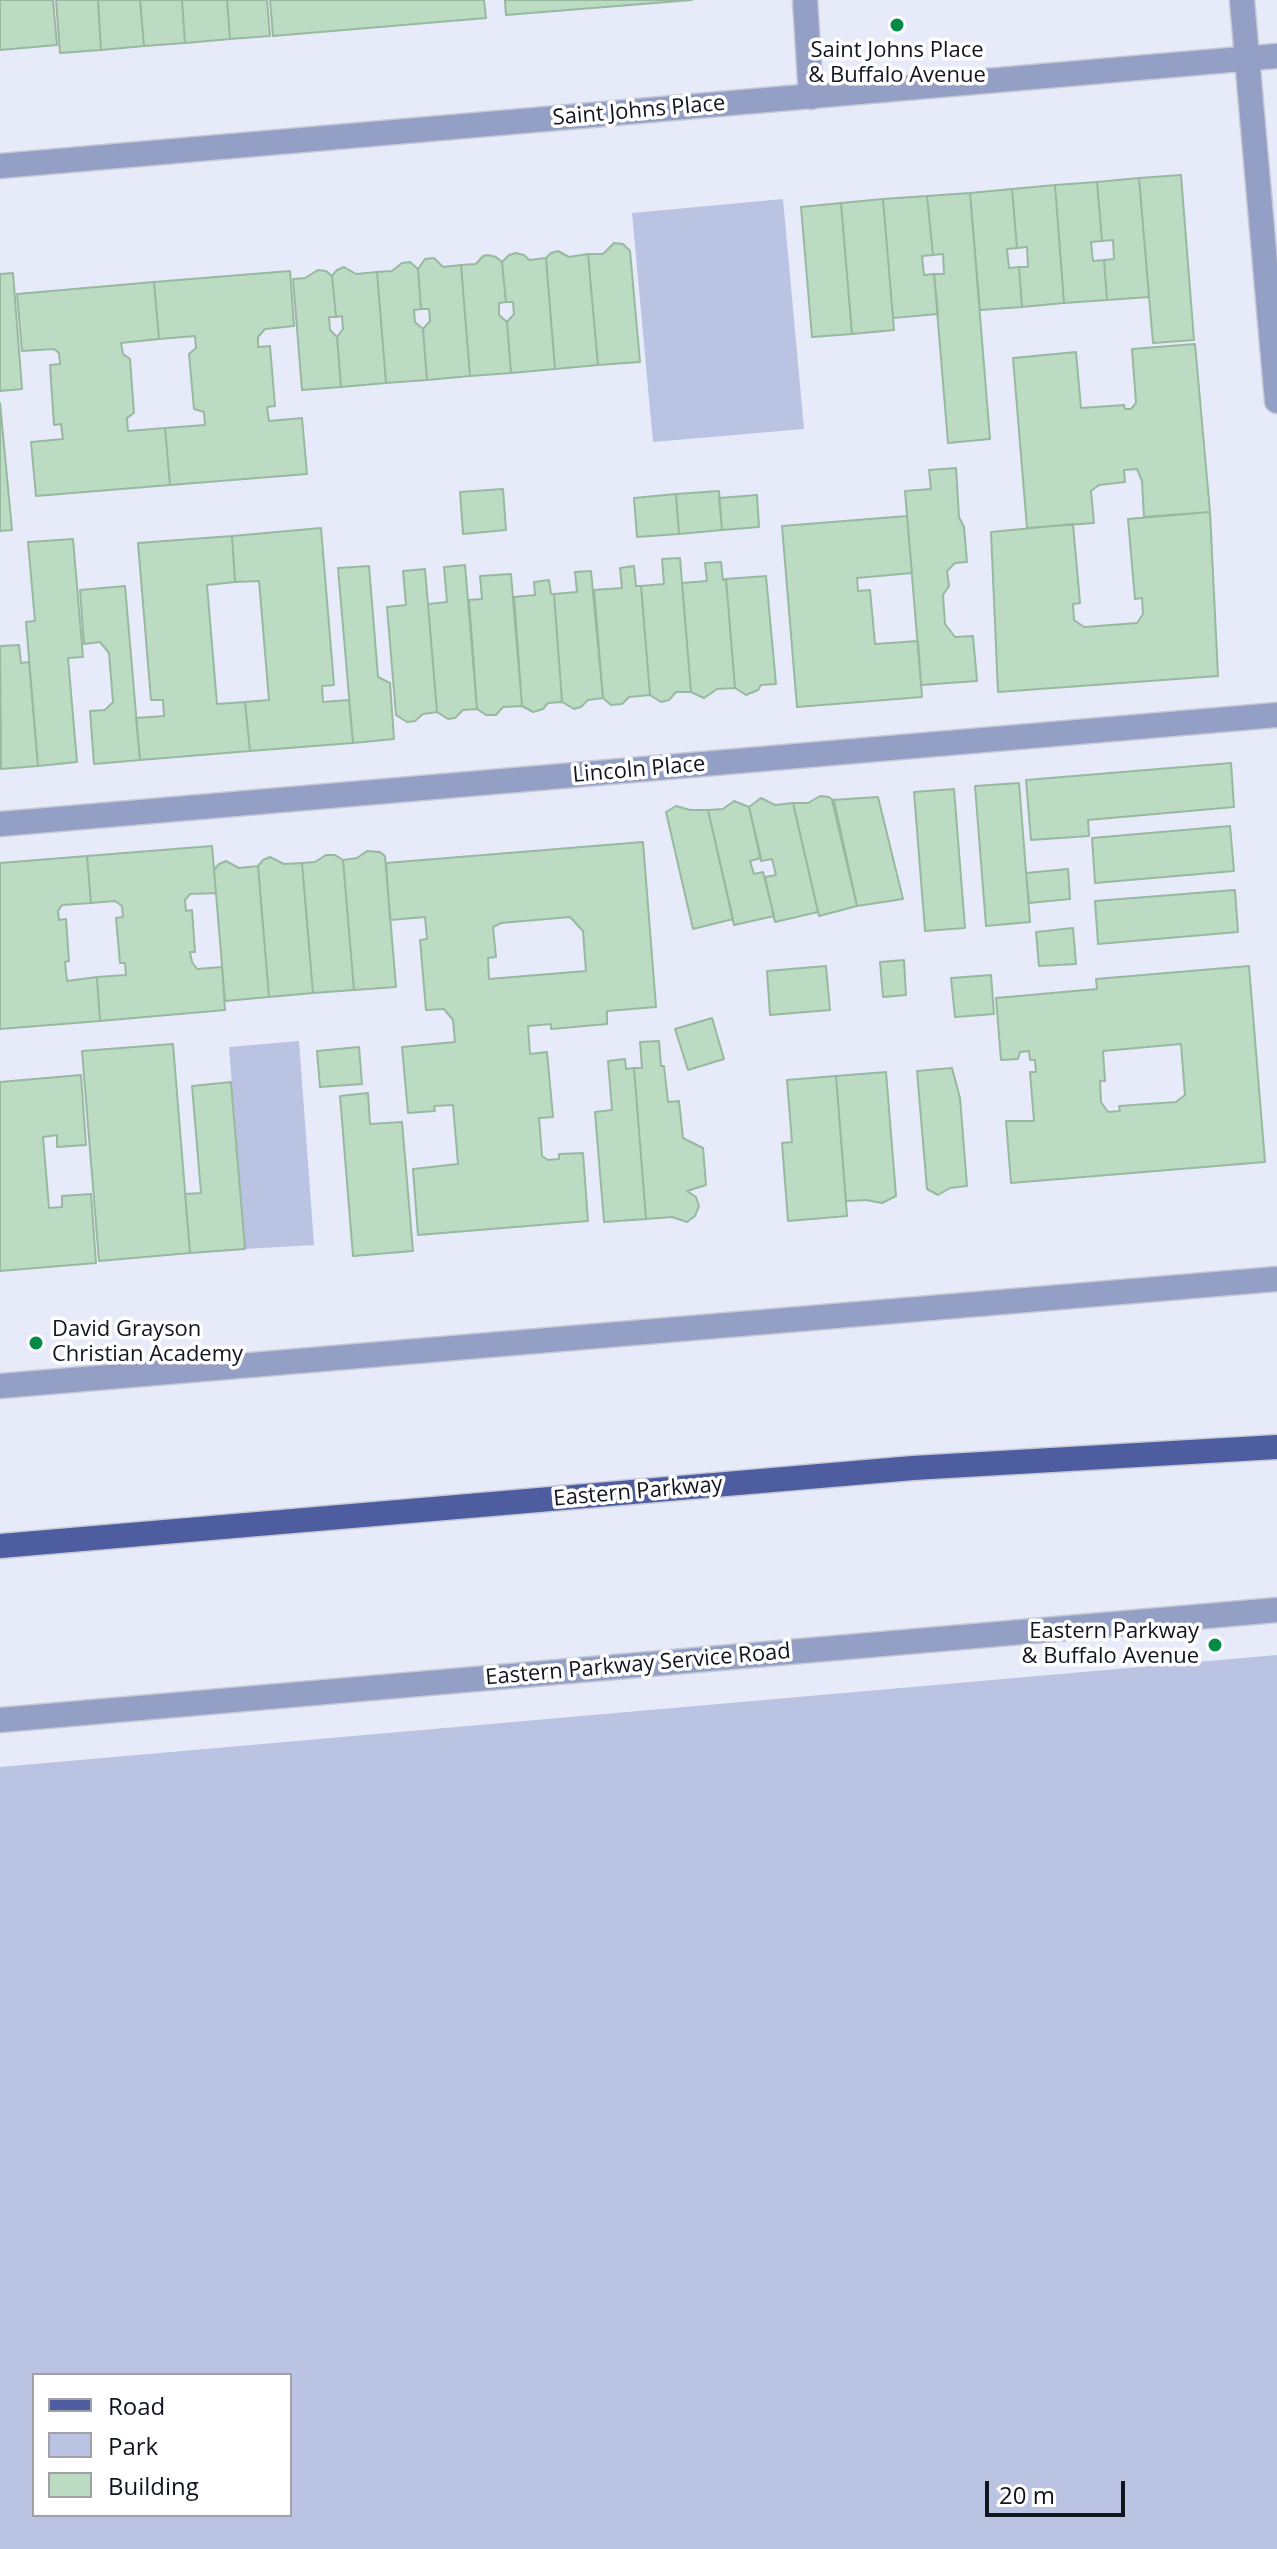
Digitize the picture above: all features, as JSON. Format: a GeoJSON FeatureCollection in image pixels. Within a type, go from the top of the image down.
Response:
{"type":"FeatureCollection","features":[{"type":"Feature","properties":{"kind":"main road","name":"Eastern Parkway"},"geometry":{"type":"LineString","coordinates":[[0,1546],[913,1468],[1277,1447]]}},
{"type":"Feature","properties":{"kind":"street"},"geometry":{"type":"LineString","coordinates":[[805,0],[811,97]]}},
{"type":"Feature","properties":{"kind":"street"},"geometry":{"type":"LineString","coordinates":[[1242,0],[1277,401]]}},
{"type":"Feature","properties":{"kind":"street","name":"Saint Johns Place"},"geometry":{"type":"LineString","coordinates":[[0,166],[1277,56]]}},
{"type":"Feature","properties":{"kind":"street","name":"Lincoln Place"},"geometry":{"type":"LineString","coordinates":[[0,824],[1277,715]]}},
{"type":"Feature","properties":{"kind":"street"},"geometry":{"type":"LineString","coordinates":[[0,1386],[1277,1279]]}},
{"type":"Feature","properties":{"kind":"street","name":"Eastern Parkway Service Road"},"geometry":{"type":"LineString","coordinates":[[0,1720],[1277,1610]]}},
{"type":"Feature","properties":{"kind":"green space"},"geometry":{"type":"Polygon","coordinates":[[[783,199],[804,429],[653,442],[632,213],[783,199]]]}},
{"type":"Feature","properties":{"kind":"green space"},"geometry":{"type":"Polygon","coordinates":[[[299,1041],[314,1245],[245,1249],[229,1047],[299,1041]]]}},
{"type":"Feature","properties":{"kind":"green space"},"geometry":{"type":"Polygon","coordinates":[[[1277,1655],[1277,2549],[0,2549],[0,1767],[1277,1655]]]}},
{"type":"Feature","properties":{"kind":"building"},"geometry":{"type":"Polygon","coordinates":[[[0,0],[53,0],[57,45],[0,50],[0,0]]]}},
{"type":"Feature","properties":{"kind":"building"},"geometry":{"type":"Polygon","coordinates":[[[56,0],[98,0],[101,50],[60,53],[56,0]]]}},
{"type":"Feature","properties":{"kind":"building"},"geometry":{"type":"Polygon","coordinates":[[[98,0],[140,0],[144,46],[101,50],[98,0]]]}},
{"type":"Feature","properties":{"kind":"building"},"geometry":{"type":"Polygon","coordinates":[[[140,0],[182,0],[185,43],[144,46],[140,0]]]}},
{"type":"Feature","properties":{"kind":"building"},"geometry":{"type":"Polygon","coordinates":[[[182,0],[227,0],[230,39],[185,43],[182,0]]]}},
{"type":"Feature","properties":{"kind":"building"},"geometry":{"type":"Polygon","coordinates":[[[227,0],[267,0],[270,36],[230,39],[227,0]]]}},
{"type":"Feature","properties":{"kind":"building"},"geometry":{"type":"Polygon","coordinates":[[[270,0],[484,0],[486,18],[273,36],[270,0]]]}},
{"type":"Feature","properties":{"kind":"building"},"geometry":{"type":"Polygon","coordinates":[[[505,0],[692,0],[506,15],[505,0]]]}},
{"type":"Feature","properties":{"kind":"building"},"geometry":{"type":"Polygon","coordinates":[[[1181,175],[1194,340],[1153,343],[1139,178],[1181,175]]]}},
{"type":"Feature","properties":{"kind":"building"},"geometry":{"type":"Polygon","coordinates":[[[1139,178],[1149,297],[1107,300],[1104,260],[1114,259],[1113,240],[1102,241],[1097,182],[1139,178]]]}},
{"type":"Feature","properties":{"kind":"building"},"geometry":{"type":"Polygon","coordinates":[[[1097,182],[1102,241],[1091,242],[1093,261],[1104,260],[1107,300],[1064,303],[1055,185],[1097,182]]]}},
{"type":"Feature","properties":{"kind":"building"},"geometry":{"type":"Polygon","coordinates":[[[1055,185],[1064,303],[1022,307],[1019,267],[1028,267],[1027,247],[1017,248],[1012,189],[1055,185]]]}},
{"type":"Feature","properties":{"kind":"building"},"geometry":{"type":"Polygon","coordinates":[[[1012,189],[1017,248],[1007,249],[1009,268],[1019,267],[1022,307],[980,310],[970,193],[1012,189]]]}},
{"type":"Feature","properties":{"kind":"building"},"geometry":{"type":"Polygon","coordinates":[[[970,193],[990,439],[948,443],[934,274],[944,274],[943,254],[933,255],[927,196],[970,193]]]}},
{"type":"Feature","properties":{"kind":"building"},"geometry":{"type":"Polygon","coordinates":[[[927,196],[933,255],[922,256],[924,275],[934,274],[938,314],[893,318],[883,199],[927,196]]]}},
{"type":"Feature","properties":{"kind":"building"},"geometry":{"type":"Polygon","coordinates":[[[883,199],[894,330],[852,334],[841,203],[883,199]]]}},
{"type":"Feature","properties":{"kind":"building"},"geometry":{"type":"Polygon","coordinates":[[[841,203],[852,334],[812,337],[801,207],[841,203]]]}},
{"type":"Feature","properties":{"kind":"building"},"geometry":{"type":"Polygon","coordinates":[[[614,243],[623,244],[630,251],[640,362],[598,365],[588,254],[603,254],[614,243]]]}},
{"type":"Feature","properties":{"kind":"building"},"geometry":{"type":"Polygon","coordinates":[[[558,251],[569,257],[588,254],[598,365],[555,369],[546,258],[558,251]]]}},
{"type":"Feature","properties":{"kind":"building"},"geometry":{"type":"Polygon","coordinates":[[[516,253],[529,260],[546,258],[555,369],[511,373],[507,322],[514,314],[513,302],[506,302],[502,262],[516,253]]]}},
{"type":"Feature","properties":{"kind":"building"},"geometry":{"type":"Polygon","coordinates":[[[488,255],[502,262],[506,302],[499,303],[499,315],[507,322],[511,373],[470,376],[461,265],[476,264],[488,255]]]}},
{"type":"Feature","properties":{"kind":"building"},"geometry":{"type":"Polygon","coordinates":[[[434,258],[443,267],[461,265],[470,376],[427,380],[423,329],[430,321],[429,309],[421,309],[418,269],[425,259],[434,258]]]}},
{"type":"Feature","properties":{"kind":"building"},"geometry":{"type":"Polygon","coordinates":[[[410,262],[418,269],[421,309],[414,310],[415,322],[423,329],[427,380],[386,383],[377,272],[392,271],[402,263],[410,262]]]}},
{"type":"Feature","properties":{"kind":"building"},"geometry":{"type":"Polygon","coordinates":[[[344,267],[356,274],[377,272],[386,383],[341,387],[337,337],[343,329],[342,316],[336,317],[332,276],[344,267]]]}},
{"type":"Feature","properties":{"kind":"building"},"geometry":{"type":"Polygon","coordinates":[[[318,270],[332,276],[336,317],[329,317],[330,330],[337,337],[341,387],[302,390],[293,279],[305,278],[318,270]]]}},
{"type":"Feature","properties":{"kind":"building"},"geometry":{"type":"Polygon","coordinates":[[[290,271],[294,326],[265,329],[258,337],[258,347],[270,346],[275,406],[267,407],[269,421],[302,418],[307,474],[170,485],[165,428],[205,425],[204,412],[194,409],[189,354],[196,348],[195,336],[159,339],[154,282],[290,271]]]}},
{"type":"Feature","properties":{"kind":"building"},"geometry":{"type":"Polygon","coordinates":[[[13,273],[22,389],[0,391],[0,274],[13,273]]]}},
{"type":"Feature","properties":{"kind":"building"},"geometry":{"type":"Polygon","coordinates":[[[154,282],[159,339],[121,343],[123,354],[130,359],[134,413],[127,418],[128,431],[165,428],[170,485],[36,496],[31,442],[63,439],[61,424],[54,425],[50,365],[60,364],[59,353],[54,349],[22,351],[17,294],[154,282]]]}},
{"type":"Feature","properties":{"kind":"building"},"geometry":{"type":"Polygon","coordinates":[[[1195,344],[1210,512],[1144,517],[1142,481],[1137,469],[1124,470],[1125,482],[1099,485],[1091,491],[1094,523],[1027,528],[1013,358],[1076,352],[1081,408],[1124,405],[1125,409],[1131,409],[1136,403],[1132,349],[1195,344]]]}},
{"type":"Feature","properties":{"kind":"building"},"geometry":{"type":"Polygon","coordinates":[[[0,403],[12,530],[0,531],[0,403]]]}},
{"type":"Feature","properties":{"kind":"building"},"geometry":{"type":"Polygon","coordinates":[[[956,468],[959,517],[964,527],[967,562],[955,563],[947,571],[949,586],[943,595],[945,624],[955,637],[973,636],[977,681],[921,685],[905,491],[931,489],[929,470],[956,468]]]}},
{"type":"Feature","properties":{"kind":"building"},"geometry":{"type":"Polygon","coordinates":[[[503,489],[506,530],[463,534],[460,492],[503,489]]]}},
{"type":"Feature","properties":{"kind":"building"},"geometry":{"type":"Polygon","coordinates":[[[719,491],[722,530],[679,534],[676,494],[719,491]]]}},
{"type":"Feature","properties":{"kind":"building"},"geometry":{"type":"Polygon","coordinates":[[[676,494],[679,534],[637,537],[634,498],[676,494]]]}},
{"type":"Feature","properties":{"kind":"building"},"geometry":{"type":"Polygon","coordinates":[[[757,495],[759,527],[722,530],[719,498],[757,495]]]}},
{"type":"Feature","properties":{"kind":"building"},"geometry":{"type":"Polygon","coordinates":[[[1210,512],[1218,676],[998,692],[991,532],[1073,524],[1080,603],[1073,604],[1074,620],[1084,627],[1137,623],[1143,614],[1142,598],[1135,599],[1128,519],[1210,512]]]}},
{"type":"Feature","properties":{"kind":"building"},"geometry":{"type":"Polygon","coordinates":[[[907,516],[912,573],[857,578],[858,591],[870,590],[875,644],[918,641],[922,697],[797,707],[782,526],[907,516]]]}},
{"type":"Feature","properties":{"kind":"building"},"geometry":{"type":"Polygon","coordinates":[[[321,528],[334,685],[322,686],[323,702],[349,700],[353,743],[250,751],[245,702],[269,700],[259,581],[235,582],[232,536],[321,528]]]}},
{"type":"Feature","properties":{"kind":"building"},"geometry":{"type":"Polygon","coordinates":[[[232,536],[235,582],[207,585],[217,704],[245,702],[250,751],[140,760],[136,718],[164,716],[163,700],[151,700],[138,543],[232,536]]]}},
{"type":"Feature","properties":{"kind":"building"},"geometry":{"type":"Polygon","coordinates":[[[73,539],[83,657],[68,658],[77,762],[38,766],[26,622],[35,621],[28,542],[73,539]]]}},
{"type":"Feature","properties":{"kind":"building"},"geometry":{"type":"Polygon","coordinates":[[[680,558],[691,692],[676,692],[669,700],[661,702],[650,695],[641,586],[664,584],[662,559],[680,558]]]}},
{"type":"Feature","properties":{"kind":"building"},"geometry":{"type":"Polygon","coordinates":[[[721,562],[723,580],[726,579],[735,688],[717,689],[704,698],[691,692],[682,583],[707,581],[705,563],[721,562]]]}},
{"type":"Feature","properties":{"kind":"building"},"geometry":{"type":"Polygon","coordinates":[[[465,565],[477,709],[463,710],[455,718],[448,719],[437,712],[428,604],[447,602],[444,567],[465,565]]]}},
{"type":"Feature","properties":{"kind":"building"},"geometry":{"type":"Polygon","coordinates":[[[369,566],[378,677],[390,683],[394,739],[353,743],[338,568],[369,566]]]}},
{"type":"Feature","properties":{"kind":"building"},"geometry":{"type":"Polygon","coordinates":[[[634,566],[636,586],[641,586],[650,695],[629,697],[622,704],[611,705],[603,698],[594,590],[622,588],[620,568],[634,566]]]}},
{"type":"Feature","properties":{"kind":"building"},"geometry":{"type":"Polygon","coordinates":[[[425,569],[437,712],[423,714],[415,721],[407,722],[396,715],[387,607],[406,605],[403,571],[425,569]]]}},
{"type":"Feature","properties":{"kind":"building"},"geometry":{"type":"Polygon","coordinates":[[[591,571],[603,698],[588,700],[574,709],[562,702],[554,594],[577,592],[575,572],[591,571]]]}},
{"type":"Feature","properties":{"kind":"building"},"geometry":{"type":"Polygon","coordinates":[[[511,574],[522,706],[503,707],[496,715],[486,715],[477,709],[469,600],[482,599],[480,576],[511,574]]]}},
{"type":"Feature","properties":{"kind":"building"},"geometry":{"type":"Polygon","coordinates":[[[766,576],[776,684],[761,685],[758,690],[746,695],[735,688],[726,579],[766,576]]]}},
{"type":"Feature","properties":{"kind":"building"},"geometry":{"type":"Polygon","coordinates":[[[549,580],[551,594],[554,594],[562,702],[548,703],[543,709],[533,712],[522,706],[514,597],[535,595],[534,582],[549,580]]]}},
{"type":"Feature","properties":{"kind":"building"},"geometry":{"type":"Polygon","coordinates":[[[125,586],[140,760],[94,764],[90,711],[105,710],[113,702],[109,653],[100,642],[84,644],[80,590],[125,586]]]}},
{"type":"Feature","properties":{"kind":"building"},"geometry":{"type":"Polygon","coordinates":[[[19,645],[21,663],[29,662],[38,766],[1,769],[0,646],[19,645]]]}},
{"type":"Feature","properties":{"kind":"building"},"geometry":{"type":"Polygon","coordinates":[[[1231,763],[1234,807],[1088,820],[1089,836],[1031,840],[1026,780],[1231,763]]]}},
{"type":"Feature","properties":{"kind":"building"},"geometry":{"type":"Polygon","coordinates":[[[1019,783],[1030,922],[986,926],[975,786],[1019,783]]]}},
{"type":"Feature","properties":{"kind":"building"},"geometry":{"type":"Polygon","coordinates":[[[954,789],[965,928],[925,931],[914,792],[954,789]]]}},
{"type":"Feature","properties":{"kind":"building"},"geometry":{"type":"Polygon","coordinates":[[[820,796],[834,801],[857,906],[819,916],[793,803],[808,803],[820,796]]]}},
{"type":"Feature","properties":{"kind":"building"},"geometry":{"type":"Polygon","coordinates":[[[878,797],[903,899],[857,906],[832,800],[878,797]]]}},
{"type":"Feature","properties":{"kind":"building"},"geometry":{"type":"Polygon","coordinates":[[[761,798],[775,805],[793,803],[818,912],[775,922],[765,877],[776,875],[772,859],[761,861],[749,807],[761,798]]]}},
{"type":"Feature","properties":{"kind":"building"},"geometry":{"type":"Polygon","coordinates":[[[734,801],[749,807],[761,858],[750,861],[754,874],[763,872],[774,916],[734,925],[708,810],[723,809],[734,801]]]}},
{"type":"Feature","properties":{"kind":"building"},"geometry":{"type":"Polygon","coordinates":[[[676,806],[708,810],[733,919],[693,929],[666,812],[676,806]]]}},
{"type":"Feature","properties":{"kind":"building"},"geometry":{"type":"Polygon","coordinates":[[[1230,826],[1234,871],[1095,883],[1092,838],[1230,826]]]}},
{"type":"Feature","properties":{"kind":"building"},"geometry":{"type":"Polygon","coordinates":[[[643,842],[656,1007],[607,1011],[607,1024],[551,1029],[551,1024],[528,1026],[530,1054],[547,1052],[553,1117],[539,1118],[542,1156],[548,1160],[559,1159],[559,1154],[583,1153],[588,1221],[418,1235],[413,1169],[458,1164],[453,1105],[434,1106],[435,1111],[408,1113],[402,1047],[455,1042],[453,1020],[444,1009],[426,1010],[420,940],[427,939],[425,917],[390,920],[386,863],[643,842]],[[570,917],[501,923],[493,927],[496,957],[488,958],[489,979],[586,971],[583,931],[570,917]]]}},
{"type":"Feature","properties":{"kind":"building"},"geometry":{"type":"Polygon","coordinates":[[[212,846],[216,893],[190,894],[185,900],[186,911],[192,910],[195,952],[190,952],[192,962],[197,969],[222,967],[225,1010],[100,1021],[97,977],[126,975],[125,963],[120,963],[116,918],[123,917],[122,906],[115,901],[91,903],[87,856],[212,846]]]}},
{"type":"Feature","properties":{"kind":"building"},"geometry":{"type":"Polygon","coordinates":[[[367,851],[380,852],[385,856],[396,987],[354,990],[343,860],[357,858],[367,851]]]}},
{"type":"Feature","properties":{"kind":"building"},"geometry":{"type":"Polygon","coordinates":[[[326,855],[335,855],[343,860],[354,990],[313,993],[302,863],[315,862],[326,855]]]}},
{"type":"Feature","properties":{"kind":"building"},"geometry":{"type":"Polygon","coordinates":[[[87,856],[91,903],[62,905],[58,911],[59,920],[66,919],[67,981],[97,977],[100,1021],[0,1029],[0,863],[87,856]]]}},
{"type":"Feature","properties":{"kind":"building"},"geometry":{"type":"Polygon","coordinates":[[[270,857],[284,864],[302,863],[313,993],[269,997],[258,866],[270,857]]]}},
{"type":"Feature","properties":{"kind":"building"},"geometry":{"type":"Polygon","coordinates":[[[226,861],[239,868],[258,866],[269,997],[225,1001],[214,870],[226,861]]]}},
{"type":"Feature","properties":{"kind":"building"},"geometry":{"type":"Polygon","coordinates":[[[1068,869],[1070,899],[1029,903],[1026,873],[1068,869]]]}},
{"type":"Feature","properties":{"kind":"building"},"geometry":{"type":"Polygon","coordinates":[[[1235,890],[1238,932],[1098,944],[1095,901],[1235,890]]]}},
{"type":"Feature","properties":{"kind":"building"},"geometry":{"type":"Polygon","coordinates":[[[1073,928],[1076,964],[1039,966],[1036,932],[1073,928]]]}},
{"type":"Feature","properties":{"kind":"building"},"geometry":{"type":"Polygon","coordinates":[[[904,960],[906,995],[883,997],[880,962],[904,960]]]}},
{"type":"Feature","properties":{"kind":"building"},"geometry":{"type":"Polygon","coordinates":[[[826,966],[830,1010],[770,1015],[767,971],[826,966]]]}},
{"type":"Feature","properties":{"kind":"building"},"geometry":{"type":"Polygon","coordinates":[[[1249,966],[1265,1162],[1011,1183],[1006,1121],[1034,1121],[1030,1072],[1036,1072],[1035,1060],[1030,1060],[1029,1051],[1020,1052],[1018,1059],[1001,1060],[996,998],[1097,989],[1096,979],[1249,966]],[[1181,1044],[1103,1051],[1105,1081],[1100,1081],[1101,1102],[1108,1112],[1120,1111],[1119,1106],[1176,1102],[1185,1095],[1181,1044]]]}},
{"type":"Feature","properties":{"kind":"building"},"geometry":{"type":"Polygon","coordinates":[[[991,975],[994,1014],[955,1017],[951,978],[991,975]]]}},
{"type":"Feature","properties":{"kind":"building"},"geometry":{"type":"Polygon","coordinates":[[[712,1018],[724,1059],[688,1070],[675,1029],[712,1018]]]}},
{"type":"Feature","properties":{"kind":"building"},"geometry":{"type":"Polygon","coordinates":[[[659,1041],[668,1102],[679,1101],[683,1138],[703,1148],[706,1185],[687,1191],[696,1197],[699,1206],[695,1216],[687,1222],[672,1217],[646,1219],[634,1068],[642,1068],[640,1042],[659,1041]]]}},
{"type":"Feature","properties":{"kind":"building"},"geometry":{"type":"Polygon","coordinates":[[[173,1044],[190,1253],[99,1261],[82,1051],[173,1044]]]}},
{"type":"Feature","properties":{"kind":"building"},"geometry":{"type":"Polygon","coordinates":[[[359,1047],[362,1084],[320,1087],[317,1051],[359,1047]]]}},
{"type":"Feature","properties":{"kind":"building"},"geometry":{"type":"Polygon","coordinates":[[[625,1059],[626,1069],[634,1068],[646,1219],[604,1222],[595,1112],[612,1110],[608,1061],[625,1059]]]}},
{"type":"Feature","properties":{"kind":"building"},"geometry":{"type":"Polygon","coordinates":[[[952,1068],[960,1098],[967,1186],[950,1188],[938,1195],[927,1189],[917,1071],[952,1068]]]}},
{"type":"Feature","properties":{"kind":"building"},"geometry":{"type":"Polygon","coordinates":[[[886,1072],[896,1196],[882,1203],[846,1201],[836,1076],[886,1072]]]}},
{"type":"Feature","properties":{"kind":"building"},"geometry":{"type":"Polygon","coordinates":[[[81,1075],[86,1145],[57,1147],[57,1135],[43,1137],[49,1208],[62,1207],[62,1196],[91,1194],[96,1263],[0,1271],[0,1082],[81,1075]]]}},
{"type":"Feature","properties":{"kind":"building"},"geometry":{"type":"Polygon","coordinates":[[[836,1076],[847,1216],[788,1221],[782,1143],[792,1142],[787,1080],[836,1076]]]}},
{"type":"Feature","properties":{"kind":"building"},"geometry":{"type":"Polygon","coordinates":[[[231,1082],[245,1249],[190,1253],[185,1194],[201,1193],[192,1086],[231,1082]]]}},
{"type":"Feature","properties":{"kind":"building"},"geometry":{"type":"Polygon","coordinates":[[[368,1093],[370,1124],[402,1122],[413,1251],[353,1256],[340,1096],[368,1093]]]}},
{"type":"Feature","properties":{"kind":"place","name":"Saint Johns Place & Buffalo Avenue"},"geometry":{"type":"Point","coordinates":[897,25]}},
{"type":"Feature","properties":{"kind":"place","name":"David Grayson Christian Academy"},"geometry":{"type":"Point","coordinates":[36,1343]}},
{"type":"Feature","properties":{"kind":"place","name":"Eastern Parkway & Buffalo Avenue"},"geometry":{"type":"Point","coordinates":[1215,1645]}}]}
